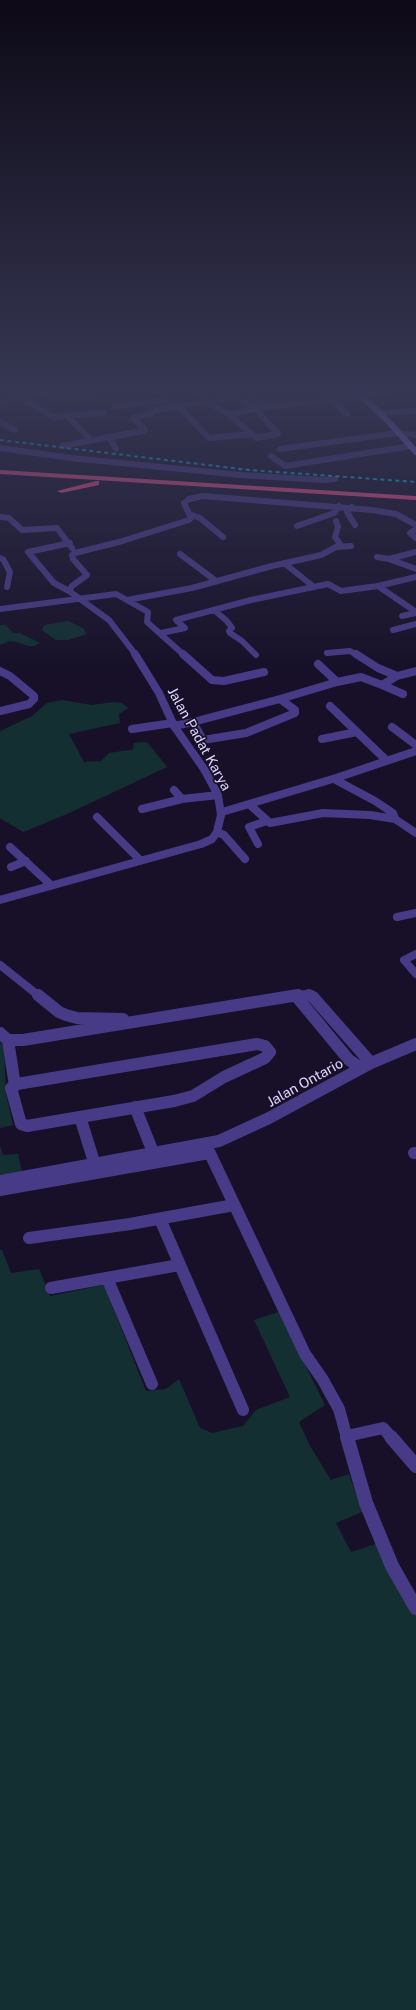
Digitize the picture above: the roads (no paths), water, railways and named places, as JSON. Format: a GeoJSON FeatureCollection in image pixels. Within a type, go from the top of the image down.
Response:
{"type":"FeatureCollection","features":[{"type":"Feature","properties":{"kind":"highway"},"geometry":{"type":"LineString","coordinates":[[60,491],[79,486]]}},
{"type":"Feature","properties":{"kind":"highway"},"geometry":{"type":"LineString","coordinates":[[159,486],[204,488],[229,487]]}},
{"type":"Feature","properties":{"kind":"highway"},"geometry":{"type":"LineString","coordinates":[[211,486],[416,498]]}},
{"type":"Feature","properties":{"kind":"highway"},"geometry":{"type":"LineString","coordinates":[[317,486],[416,492]]}},
{"type":"Feature","properties":{"kind":"street"},"geometry":{"type":"LineString","coordinates":[[75,553],[119,542],[189,520],[191,518],[184,503],[190,499],[203,496],[352,507],[396,514],[416,525]]}},
{"type":"Feature","properties":{"kind":"street"},"geometry":{"type":"LineString","coordinates":[[297,526],[335,513],[339,506]]}},
{"type":"Feature","properties":{"kind":"street"},"geometry":{"type":"LineString","coordinates":[[352,507],[347,512],[354,525]]}},
{"type":"Feature","properties":{"kind":"street"},"geometry":{"type":"LineString","coordinates":[[189,514],[200,518],[223,537]]}},
{"type":"Feature","properties":{"kind":"street"},"geometry":{"type":"LineString","coordinates":[[0,517],[9,518],[22,530],[54,527],[70,544],[75,553]]}},
{"type":"Feature","properties":{"kind":"street"},"geometry":{"type":"LineString","coordinates":[[336,520],[338,527],[336,537],[340,544],[338,546]]}},
{"type":"Feature","properties":{"kind":"street"},"geometry":{"type":"LineString","coordinates":[[416,529],[410,533],[416,538]]}},
{"type":"Feature","properties":{"kind":"street","name":"Jalan Padat Karya"},"geometry":{"type":"LineString","coordinates":[[70,544],[28,552],[54,583],[69,591],[76,598],[109,620],[121,633],[159,693],[174,724],[218,795],[222,812],[217,832]]}},
{"type":"Feature","properties":{"kind":"street"},"geometry":{"type":"LineString","coordinates":[[127,600],[187,590],[284,563],[321,555],[338,546],[351,546]]}},
{"type":"Feature","properties":{"kind":"street"},"geometry":{"type":"LineString","coordinates":[[389,559],[416,552]]}},
{"type":"Feature","properties":{"kind":"street"},"geometry":{"type":"LineString","coordinates":[[69,591],[72,586],[87,575],[72,556],[75,553]]}},
{"type":"Feature","properties":{"kind":"street"},"geometry":{"type":"LineString","coordinates":[[180,554],[216,581]]}},
{"type":"Feature","properties":{"kind":"street"},"geometry":{"type":"LineString","coordinates":[[377,557],[389,559],[416,569]]}},
{"type":"Feature","properties":{"kind":"street"},"geometry":{"type":"LineString","coordinates":[[0,558],[3,559],[10,572],[7,587]]}},
{"type":"Feature","properties":{"kind":"street"},"geometry":{"type":"LineString","coordinates":[[284,563],[314,588]]}},
{"type":"Feature","properties":{"kind":"street"},"geometry":{"type":"LineString","coordinates":[[161,634],[185,628],[176,620],[251,600],[329,584],[339,591],[378,586],[416,576]]}},
{"type":"Feature","properties":{"kind":"street"},"geometry":{"type":"LineString","coordinates":[[378,586],[416,612]]}},
{"type":"Feature","properties":{"kind":"street"},"geometry":{"type":"LineString","coordinates":[[0,609],[33,606],[76,598],[116,594],[148,612],[147,622],[212,680],[220,682],[264,672]]}},
{"type":"Feature","properties":{"kind":"street"},"geometry":{"type":"LineString","coordinates":[[214,610],[227,621],[232,628],[229,631],[230,633],[242,641],[256,656]]}},
{"type":"Feature","properties":{"kind":"street"},"geometry":{"type":"LineString","coordinates":[[402,616],[416,612]]}},
{"type":"Feature","properties":{"kind":"street"},"geometry":{"type":"LineString","coordinates":[[393,630],[416,624]]}},
{"type":"Feature","properties":{"kind":"street"},"geometry":{"type":"LineString","coordinates":[[327,653],[350,651],[378,668],[397,676]]}},
{"type":"Feature","properties":{"kind":"street"},"geometry":{"type":"LineString","coordinates":[[318,664],[337,682]]}},
{"type":"Feature","properties":{"kind":"street"},"geometry":{"type":"LineString","coordinates":[[0,671],[10,676],[34,696],[34,699],[29,704],[0,711]]}},
{"type":"Feature","properties":{"kind":"street"},"geometry":{"type":"LineString","coordinates":[[382,685],[397,676],[416,671]]}},
{"type":"Feature","properties":{"kind":"street"},"geometry":{"type":"LineString","coordinates":[[132,728],[193,722],[280,700],[337,682],[361,677],[403,694]]}},
{"type":"Feature","properties":{"kind":"street"},"geometry":{"type":"LineString","coordinates":[[187,743],[246,733],[295,713],[295,710],[280,700]]}},
{"type":"Feature","properties":{"kind":"street"},"geometry":{"type":"LineString","coordinates":[[330,706],[386,760]]}},
{"type":"Feature","properties":{"kind":"street"},"geometry":{"type":"LineString","coordinates":[[193,722],[203,740]]}},
{"type":"Feature","properties":{"kind":"street"},"geometry":{"type":"LineString","coordinates":[[392,728],[416,745]]}},
{"type":"Feature","properties":{"kind":"street"},"geometry":{"type":"LineString","coordinates":[[322,739],[357,732]]}},
{"type":"Feature","properties":{"kind":"street"},"geometry":{"type":"LineString","coordinates":[[222,812],[334,779],[416,751]]}},
{"type":"Feature","properties":{"kind":"street"},"geometry":{"type":"LineString","coordinates":[[334,779],[375,801],[393,813],[395,819]]}},
{"type":"Feature","properties":{"kind":"street"},"geometry":{"type":"LineString","coordinates":[[174,790],[182,799]]}},
{"type":"Feature","properties":{"kind":"street"},"geometry":{"type":"LineString","coordinates":[[142,809],[182,799],[218,795]]}},
{"type":"Feature","properties":{"kind":"street"},"geometry":{"type":"LineString","coordinates":[[248,804],[267,821]]}},
{"type":"Feature","properties":{"kind":"street"},"geometry":{"type":"LineString","coordinates":[[258,844],[249,827],[267,821],[276,822],[323,813],[370,815],[395,819],[416,832]]}},
{"type":"Feature","properties":{"kind":"street"},"geometry":{"type":"LineString","coordinates":[[97,818],[140,860]]}},
{"type":"Feature","properties":{"kind":"street"},"geometry":{"type":"LineString","coordinates":[[0,900],[201,844],[212,839],[217,832],[224,835],[245,859]]}},
{"type":"Feature","properties":{"kind":"street"},"geometry":{"type":"LineString","coordinates":[[10,846],[51,885]]}},
{"type":"Feature","properties":{"kind":"street"},"geometry":{"type":"LineString","coordinates":[[11,867],[26,861]]}},
{"type":"Feature","properties":{"kind":"street"},"geometry":{"type":"LineString","coordinates":[[397,917],[416,913]]}},
{"type":"Feature","properties":{"kind":"street"},"geometry":{"type":"LineString","coordinates":[[416,954],[405,958],[404,960],[416,974]]}},
{"type":"Feature","properties":{"kind":"street"},"geometry":{"type":"LineString","coordinates":[[0,965],[66,1015],[77,1018],[149,1020]]}},
{"type":"Feature","properties":{"kind":"street"},"geometry":{"type":"LineString","coordinates":[[15,1086],[4,1036],[23,1040],[306,994],[313,997],[363,1056],[371,1063]]}},
{"type":"Feature","properties":{"kind":"street"},"geometry":{"type":"LineString","coordinates":[[296,996],[349,1060],[361,1068]]}},
{"type":"Feature","properties":{"kind":"street"},"geometry":{"type":"LineString","coordinates":[[257,1044],[265,1046],[270,1052],[265,1058],[224,1078],[193,1096],[174,1101],[23,1125],[21,1124],[11,1088],[15,1086],[17,1084],[257,1044]]}},
{"type":"Feature","properties":{"kind":"street","name":"Jalan Ontario"},"geometry":{"type":"LineString","coordinates":[[208,1149],[219,1141],[269,1118],[361,1068],[416,1044]]}},
{"type":"Feature","properties":{"kind":"street"},"geometry":{"type":"LineString","coordinates":[[135,1107],[153,1152]]}},
{"type":"Feature","properties":{"kind":"street"},"geometry":{"type":"LineString","coordinates":[[80,1117],[97,1169]]}},
{"type":"Feature","properties":{"kind":"street"},"geometry":{"type":"LineString","coordinates":[[0,1181],[97,1169],[153,1152],[208,1149]]}},
{"type":"Feature","properties":{"kind":"street"},"geometry":{"type":"LineString","coordinates":[[0,1190],[97,1169],[208,1149]]}},
{"type":"Feature","properties":{"kind":"street"},"geometry":{"type":"LineString","coordinates":[[208,1149],[261,1258],[305,1354],[336,1402],[366,1503],[392,1566],[416,1608]]}},
{"type":"Feature","properties":{"kind":"street"},"geometry":{"type":"LineString","coordinates":[[29,1238],[160,1219],[234,1205]]}},
{"type":"Feature","properties":{"kind":"street"},"geometry":{"type":"LineString","coordinates":[[160,1219],[243,1410]]}},
{"type":"Feature","properties":{"kind":"street"},"geometry":{"type":"LineString","coordinates":[[51,1288],[179,1265]]}},
{"type":"Feature","properties":{"kind":"street"},"geometry":{"type":"LineString","coordinates":[[107,1278],[152,1384]]}},
{"type":"Feature","properties":{"kind":"street"},"geometry":{"type":"LineString","coordinates":[[347,1436],[383,1428],[416,1466]]}}]}
